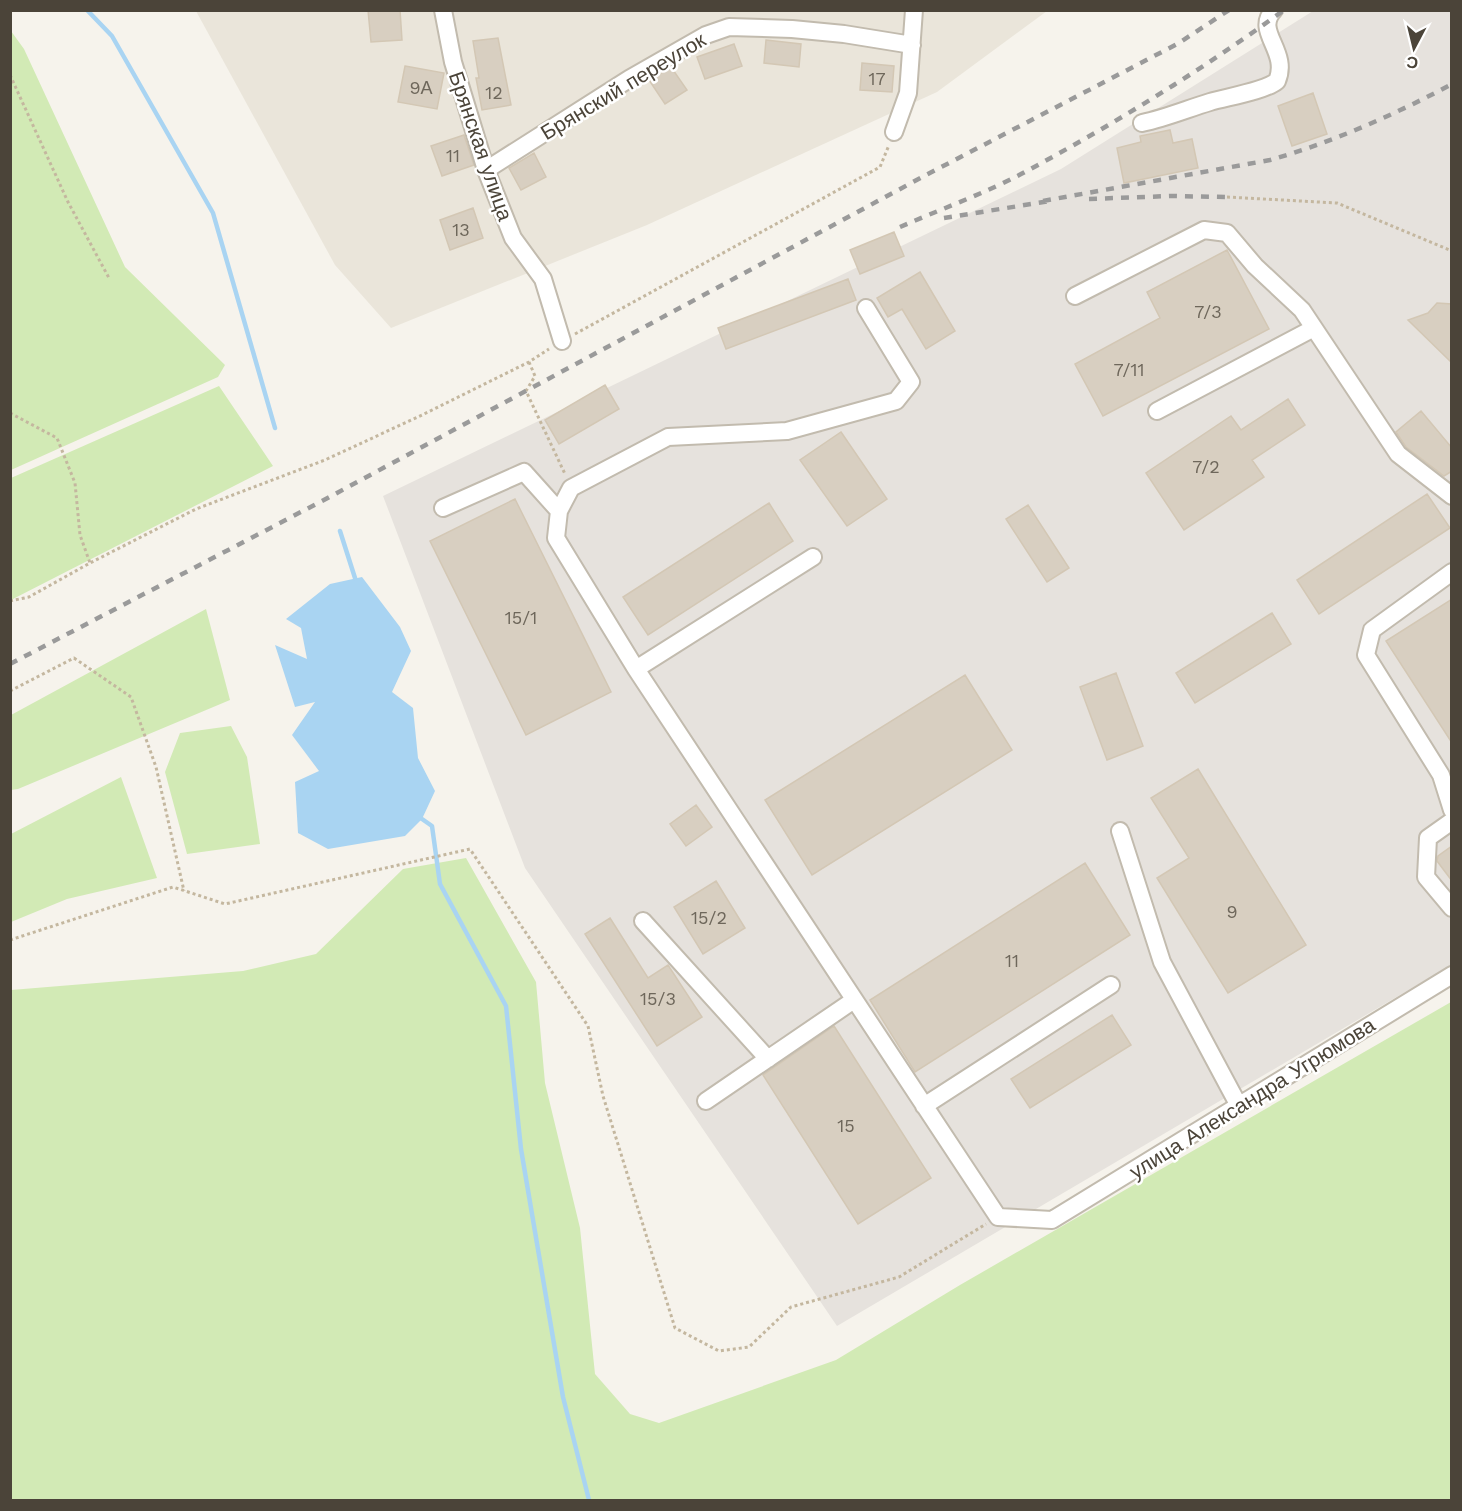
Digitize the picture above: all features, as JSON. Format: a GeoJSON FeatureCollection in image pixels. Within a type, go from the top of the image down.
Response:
{"type":"FeatureCollection","features":[{"type":"Feature","properties":{"kind":"street","name":"Брянская улица"},"geometry":{"type":"LineString","coordinates":[[443,10],[453,62],[486,170],[513,238],[543,279],[562,341]]}},
{"type":"Feature","properties":{"kind":"street"},"geometry":{"type":"LineString","coordinates":[[894,132],[908,93],[914,10]]}},
{"type":"Feature","properties":{"kind":"street"},"geometry":{"type":"LineString","coordinates":[[1142,123],[1164,119],[1206,104],[1264,88],[1278,81],[1281,60],[1267,29],[1268,16],[1274,10]]}},
{"type":"Feature","properties":{"kind":"street","name":"Брянский переулок"},"geometry":{"type":"LineString","coordinates":[[486,170],[629,79],[706,35],[729,27],[792,29],[844,34],[912,45]]}},
{"type":"Feature","properties":{"kind":"street"},"geometry":{"type":"LineString","coordinates":[[1076,296],[1204,230],[1227,233],[1255,266],[1302,310],[1398,454],[1452,496]]}},
{"type":"Feature","properties":{"kind":"street"},"geometry":{"type":"LineString","coordinates":[[866,308],[911,382],[896,401],[787,431],[668,437],[571,488],[559,511],[556,538],[636,669],[998,1217]]}},
{"type":"Feature","properties":{"kind":"street"},"geometry":{"type":"LineString","coordinates":[[1157,411],[1314,328]]}},
{"type":"Feature","properties":{"kind":"street"},"geometry":{"type":"LineString","coordinates":[[443,508],[524,472],[559,511]]}},
{"type":"Feature","properties":{"kind":"street"},"geometry":{"type":"LineString","coordinates":[[636,669],[813,557]]}},
{"type":"Feature","properties":{"kind":"street"},"geometry":{"type":"LineString","coordinates":[[1452,572],[1372,630],[1366,655],[1441,775],[1452,810]]}},
{"type":"Feature","properties":{"kind":"street"},"geometry":{"type":"LineString","coordinates":[[1452,821],[1428,838],[1426,876],[1452,908]]}},
{"type":"Feature","properties":{"kind":"street"},"geometry":{"type":"LineString","coordinates":[[1120,831],[1162,962],[1239,1106]]}},
{"type":"Feature","properties":{"kind":"street"},"geometry":{"type":"LineString","coordinates":[[644,921],[768,1059]]}},
{"type":"Feature","properties":{"kind":"street","name":"улица Александра Угрюмова"},"geometry":{"type":"LineString","coordinates":[[998,1217],[1052,1220],[1452,975]]}},
{"type":"Feature","properties":{"kind":"street"},"geometry":{"type":"LineString","coordinates":[[924,1106],[1111,985]]}},
{"type":"Feature","properties":{"kind":"street"},"geometry":{"type":"LineString","coordinates":[[706,1101],[854,1000]]}},
{"type":"Feature","properties":{"kind":"path"},"geometry":{"type":"LineString","coordinates":[[10,75],[68,202],[109,278]]}},
{"type":"Feature","properties":{"kind":"path"},"geometry":{"type":"LineString","coordinates":[[10,602],[29,597],[196,509],[325,460],[530,362],[562,341],[880,167],[894,132]]}},
{"type":"Feature","properties":{"kind":"path"},"geometry":{"type":"LineString","coordinates":[[1227,196],[1337,203],[1452,251]]}},
{"type":"Feature","properties":{"kind":"path"},"geometry":{"type":"LineString","coordinates":[[530,362],[535,376],[526,391],[557,455]]}},
{"type":"Feature","properties":{"kind":"path"},"geometry":{"type":"LineString","coordinates":[[10,413],[57,438],[75,483],[80,535],[90,563]]}},
{"type":"Feature","properties":{"kind":"path"},"geometry":{"type":"LineString","coordinates":[[10,691],[74,658],[131,697],[156,767],[184,891]]}},
{"type":"Feature","properties":{"kind":"path"},"geometry":{"type":"LineString","coordinates":[[10,940],[173,888],[225,904],[470,849],[588,1026],[603,1096],[675,1328],[719,1351],[749,1347],[791,1307],[899,1277],[998,1217]]}},
{"type":"Feature","properties":{"kind":"shaded area"},"geometry":{"type":"Polygon","coordinates":[[[196,11],[1047,11],[937,92],[647,225],[391,328],[335,265],[196,11]]]}},
{"type":"Feature","properties":{"kind":"shaded area"},"geometry":{"type":"Polygon","coordinates":[[[1313,11],[1451,11],[1451,965],[837,1326],[525,868],[383,496],[1061,169],[1313,11]]]}},
{"type":"Feature","properties":{"kind":"green space"},"geometry":{"type":"Polygon","coordinates":[[[11,31],[24,49],[125,267],[225,365],[218,377],[11,470],[11,31]]]}},
{"type":"Feature","properties":{"kind":"green space"},"geometry":{"type":"Polygon","coordinates":[[[219,386],[273,466],[11,600],[11,478],[219,386]]]}},
{"type":"Feature","properties":{"kind":"green space"},"geometry":{"type":"Polygon","coordinates":[[[206,609],[230,700],[11,790],[11,715],[206,609]]]}},
{"type":"Feature","properties":{"kind":"green space"},"geometry":{"type":"Polygon","coordinates":[[[231,726],[247,757],[260,844],[187,854],[165,772],[180,733],[231,726]]]}},
{"type":"Feature","properties":{"kind":"green space"},"geometry":{"type":"Polygon","coordinates":[[[121,777],[157,878],[67,899],[11,922],[11,834],[121,777]]]}},
{"type":"Feature","properties":{"kind":"green space"},"geometry":{"type":"Polygon","coordinates":[[[466,858],[536,982],[545,1083],[580,1228],[595,1374],[630,1414],[659,1423],[836,1360],[960,1285],[1451,1002],[1451,1500],[11,1500],[11,990],[243,971],[316,954],[403,869],[466,858]]]}},
{"type":"Feature","properties":{"kind":"water"},"geometry":{"type":"Polygon","coordinates":[[[362,577],[400,627],[411,651],[392,692],[413,708],[418,758],[435,791],[422,819],[405,836],[328,849],[298,833],[295,782],[319,771],[292,735],[315,702],[295,707],[275,645],[307,659],[301,628],[286,619],[330,584],[362,577]]]}},
{"type":"Feature","properties":{"kind":"building"},"geometry":{"type":"Polygon","coordinates":[[[368,10],[400,10],[402,40],[371,42],[368,10]]]}},
{"type":"Feature","properties":{"kind":"building"},"geometry":{"type":"Polygon","coordinates":[[[498,38],[511,105],[482,110],[476,78],[479,78],[473,41],[498,38]]]}},
{"type":"Feature","properties":{"kind":"building"},"geometry":{"type":"Polygon","coordinates":[[[766,40],[801,44],[799,67],[764,63],[766,40]]]}},
{"type":"Feature","properties":{"kind":"building"},"geometry":{"type":"Polygon","coordinates":[[[734,44],[742,66],[705,79],[697,57],[734,44]]]}},
{"type":"Feature","properties":{"kind":"building"},"geometry":{"type":"Polygon","coordinates":[[[862,63],[894,66],[892,92],[860,90],[862,63]]]}},
{"type":"Feature","properties":{"kind":"building"},"geometry":{"type":"Polygon","coordinates":[[[405,66],[444,73],[437,109],[398,102],[405,66]]]}},
{"type":"Feature","properties":{"kind":"building"},"geometry":{"type":"Polygon","coordinates":[[[671,67],[687,90],[665,104],[649,80],[671,67]]]}},
{"type":"Feature","properties":{"kind":"building"},"geometry":{"type":"Polygon","coordinates":[[[1313,93],[1327,134],[1292,146],[1278,106],[1313,93]]]}},
{"type":"Feature","properties":{"kind":"building"},"geometry":{"type":"Polygon","coordinates":[[[1170,130],[1173,143],[1192,139],[1198,168],[1124,183],[1117,148],[1141,142],[1140,136],[1170,130]]]}},
{"type":"Feature","properties":{"kind":"building"},"geometry":{"type":"Polygon","coordinates":[[[464,135],[474,165],[442,176],[431,146],[464,135]]]}},
{"type":"Feature","properties":{"kind":"building"},"geometry":{"type":"Polygon","coordinates":[[[534,153],[546,177],[521,190],[509,168],[534,153]]]}},
{"type":"Feature","properties":{"kind":"building"},"geometry":{"type":"Polygon","coordinates":[[[473,208],[483,238],[450,250],[440,220],[473,208]]]}},
{"type":"Feature","properties":{"kind":"building"},"geometry":{"type":"Polygon","coordinates":[[[894,232],[904,256],[860,274],[850,250],[894,232]]]}},
{"type":"Feature","properties":{"kind":"building"},"geometry":{"type":"Polygon","coordinates":[[[1227,250],[1269,329],[1103,416],[1075,364],[1160,318],[1147,292],[1227,250]]]}},
{"type":"Feature","properties":{"kind":"building"},"geometry":{"type":"Polygon","coordinates":[[[920,272],[955,331],[926,349],[902,309],[888,317],[877,298],[920,272]]]}},
{"type":"Feature","properties":{"kind":"building"},"geometry":{"type":"Polygon","coordinates":[[[848,279],[856,300],[726,349],[718,328],[848,279]]]}},
{"type":"Feature","properties":{"kind":"building"},"geometry":{"type":"Polygon","coordinates":[[[1437,303],[1452,304],[1452,363],[1408,320],[1428,313],[1437,303]]]}},
{"type":"Feature","properties":{"kind":"building"},"geometry":{"type":"Polygon","coordinates":[[[605,385],[619,409],[559,444],[545,420],[605,385]]]}},
{"type":"Feature","properties":{"kind":"building"},"geometry":{"type":"Polygon","coordinates":[[[1288,399],[1305,425],[1252,460],[1264,477],[1184,530],[1146,473],[1231,416],[1241,430],[1288,399]]]}},
{"type":"Feature","properties":{"kind":"building"},"geometry":{"type":"Polygon","coordinates":[[[1421,411],[1452,448],[1452,471],[1444,476],[1406,447],[1396,432],[1421,411]]]}},
{"type":"Feature","properties":{"kind":"building"},"geometry":{"type":"Polygon","coordinates":[[[841,432],[887,499],[847,526],[800,460],[841,432]]]}},
{"type":"Feature","properties":{"kind":"building"},"geometry":{"type":"Polygon","coordinates":[[[1427,494],[1450,528],[1319,614],[1297,580],[1427,494]]]}},
{"type":"Feature","properties":{"kind":"building"},"geometry":{"type":"Polygon","coordinates":[[[515,499],[611,692],[526,735],[430,541],[515,499]]]}},
{"type":"Feature","properties":{"kind":"building"},"geometry":{"type":"Polygon","coordinates":[[[769,503],[793,541],[648,635],[623,597],[769,503]]]}},
{"type":"Feature","properties":{"kind":"building"},"geometry":{"type":"Polygon","coordinates":[[[1028,505],[1069,568],[1047,582],[1006,519],[1028,505]]]}},
{"type":"Feature","properties":{"kind":"building"},"geometry":{"type":"Polygon","coordinates":[[[1452,599],[1452,743],[1386,641],[1452,599]]]}},
{"type":"Feature","properties":{"kind":"building"},"geometry":{"type":"Polygon","coordinates":[[[1272,613],[1291,644],[1195,703],[1176,673],[1272,613]]]}},
{"type":"Feature","properties":{"kind":"building"},"geometry":{"type":"Polygon","coordinates":[[[1116,673],[1143,746],[1107,760],[1080,687],[1116,673]]]}},
{"type":"Feature","properties":{"kind":"building"},"geometry":{"type":"Polygon","coordinates":[[[965,675],[1012,750],[812,875],[765,800],[965,675]]]}},
{"type":"Feature","properties":{"kind":"building"},"geometry":{"type":"Polygon","coordinates":[[[1198,769],[1306,945],[1228,993],[1157,878],[1189,858],[1151,798],[1198,769]]]}},
{"type":"Feature","properties":{"kind":"building"},"geometry":{"type":"Polygon","coordinates":[[[696,805],[712,827],[686,846],[670,824],[696,805]]]}},
{"type":"Feature","properties":{"kind":"building"},"geometry":{"type":"Polygon","coordinates":[[[1452,846],[1452,881],[1437,861],[1438,856],[1452,846]]]}},
{"type":"Feature","properties":{"kind":"building"},"geometry":{"type":"Polygon","coordinates":[[[1085,863],[1130,935],[915,1072],[870,1000],[1085,863]]]}},
{"type":"Feature","properties":{"kind":"building"},"geometry":{"type":"Polygon","coordinates":[[[716,881],[745,928],[703,954],[674,907],[716,881]]]}},
{"type":"Feature","properties":{"kind":"building"},"geometry":{"type":"Polygon","coordinates":[[[610,918],[648,978],[668,965],[702,1017],[657,1046],[585,934],[610,918]]]}},
{"type":"Feature","properties":{"kind":"building"},"geometry":{"type":"Polygon","coordinates":[[[1112,1015],[1131,1045],[1030,1108],[1011,1079],[1112,1015]]]}},
{"type":"Feature","properties":{"kind":"building"},"geometry":{"type":"Polygon","coordinates":[[[834,1026],[931,1178],[858,1224],[763,1075],[834,1026]]]}},
{"type":"Feature","properties":{"kind":"waterway"},"geometry":{"type":"LineString","coordinates":[[87,10],[112,36],[213,213],[275,428]]}},
{"type":"Feature","properties":{"kind":"waterway"},"geometry":{"type":"LineString","coordinates":[[340,531],[355,578]]}},
{"type":"Feature","properties":{"kind":"waterway"},"geometry":{"type":"LineString","coordinates":[[422,819],[432,826],[440,884],[506,1006],[521,1149],[563,1397],[589,1500]]}},
{"type":"Feature","properties":{"kind":"railway"},"geometry":{"type":"LineString","coordinates":[[10,664],[322,501],[926,175],[1179,43],[1229,10]]}},
{"type":"Feature","properties":{"kind":"railway"},"geometry":{"type":"LineString","coordinates":[[900,227],[995,187],[1058,154],[1189,75],[1284,10]]}},
{"type":"Feature","properties":{"kind":"railway"},"geometry":{"type":"LineString","coordinates":[[1043,201],[1270,160],[1363,127],[1452,84]]}},
{"type":"Feature","properties":{"kind":"railway"},"geometry":{"type":"LineString","coordinates":[[1089,199],[1170,196],[1227,197]]}},
{"type":"Feature","properties":{"kind":"railway"},"geometry":{"type":"LineString","coordinates":[[944,218],[1050,201]]}}]}
